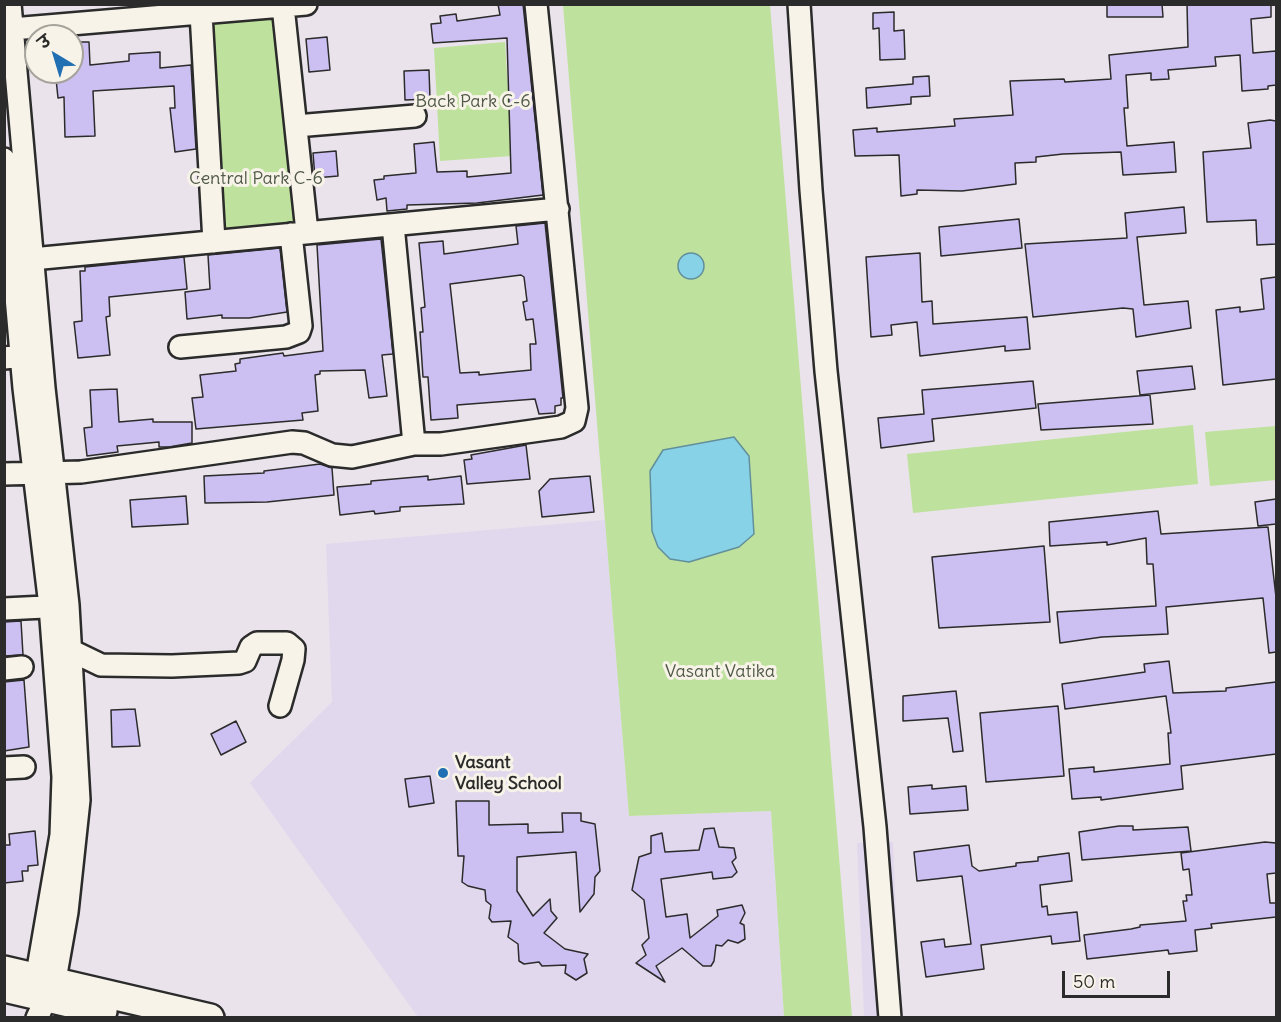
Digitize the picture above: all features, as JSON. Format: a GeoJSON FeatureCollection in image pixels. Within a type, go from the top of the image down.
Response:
{"type":"FeatureCollection","features":[{"type":"Feature","properties":{"kind":"main road"},"geometry":{"type":"LineString","coordinates":[[4,970],[41,997],[210,1017]]}},
{"type":"Feature","properties":{"kind":"main road"},"geometry":{"type":"LineString","coordinates":[[4,987],[124,1017]]}},
{"type":"Feature","properties":{"kind":"street"},"geometry":{"type":"LineString","coordinates":[[9,4],[12,29],[15,230],[14,357],[46,472]]}},
{"type":"Feature","properties":{"kind":"street"},"geometry":{"type":"LineString","coordinates":[[12,29],[306,4]]}},
{"type":"Feature","properties":{"kind":"street"},"geometry":{"type":"LineString","coordinates":[[4,474],[81,472],[292,442],[304,443],[332,455],[352,457],[414,444],[472,440],[561,427],[574,421],[577,408],[536,4]]}},
{"type":"Feature","properties":{"kind":"street"},"geometry":{"type":"LineString","coordinates":[[799,4],[826,371],[875,827],[890,1017]]}},
{"type":"Feature","properties":{"kind":"street"},"geometry":{"type":"LineString","coordinates":[[180,347],[286,337],[299,332],[301,326],[296,126],[283,6]]}},
{"type":"Feature","properties":{"kind":"street"},"geometry":{"type":"LineString","coordinates":[[201,14],[214,242]]}},
{"type":"Feature","properties":{"kind":"street"},"geometry":{"type":"LineString","coordinates":[[296,126],[415,116]]}},
{"type":"Feature","properties":{"kind":"street"},"geometry":{"type":"LineString","coordinates":[[4,159],[15,230],[32,259],[44,388],[46,472],[59,606],[64,805],[41,997]]}},
{"type":"Feature","properties":{"kind":"street"},"geometry":{"type":"LineString","coordinates":[[32,259],[558,209]]}},
{"type":"Feature","properties":{"kind":"street"},"geometry":{"type":"LineString","coordinates":[[393,225],[414,444]]}},
{"type":"Feature","properties":{"kind":"street"},"geometry":{"type":"LineString","coordinates":[[4,609],[59,606]]}},
{"type":"Feature","properties":{"kind":"street"},"geometry":{"type":"LineString","coordinates":[[41,997],[66,912],[79,800],[72,651],[59,606]]}},
{"type":"Feature","properties":{"kind":"street"},"geometry":{"type":"LineString","coordinates":[[72,651],[101,665],[172,666],[239,663],[245,661],[252,647],[257,643],[287,643],[294,649],[293,660],[280,706]]}},
{"type":"Feature","properties":{"kind":"shaded area","name":"Vasant Valley School"},"geometry":{"type":"Polygon","coordinates":[[[605,520],[629,816],[771,811],[784,1017],[418,1017],[250,783],[332,702],[326,544],[605,520]]]}},
{"type":"Feature","properties":{"kind":"shaded area"},"geometry":{"type":"Polygon","coordinates":[[[893,842],[900,1017],[864,1017],[857,843],[893,842]]]}},
{"type":"Feature","properties":{"kind":"green space","name":"Vasant Vatika"},"geometry":{"type":"Polygon","coordinates":[[[563,5],[770,5],[852,1017],[784,1017],[771,811],[629,816],[563,5]]]}},
{"type":"Feature","properties":{"kind":"green space","name":"Central Park C-6"},"geometry":{"type":"Polygon","coordinates":[[[283,6],[304,224],[216,232],[201,13],[283,6]]]}},
{"type":"Feature","properties":{"kind":"green space","name":"Back Park C-6"},"geometry":{"type":"Polygon","coordinates":[[[505,42],[512,156],[440,161],[434,48],[505,42]]]}},
{"type":"Feature","properties":{"kind":"green space"},"geometry":{"type":"Polygon","coordinates":[[[1193,425],[1198,484],[913,513],[907,454],[1193,425]]]}},
{"type":"Feature","properties":{"kind":"green space"},"geometry":{"type":"Polygon","coordinates":[[[1276,426],[1276,480],[1210,486],[1205,432],[1276,426]]]}},
{"type":"Feature","properties":{"kind":"water"},"geometry":{"type":"Polygon","coordinates":[[[691,253],[700,257],[704,266],[700,275],[691,279],[682,275],[678,266],[682,257],[691,253]]]}},
{"type":"Feature","properties":{"kind":"water"},"geometry":{"type":"Polygon","coordinates":[[[734,437],[749,456],[754,534],[739,547],[689,562],[670,559],[658,547],[652,531],[650,471],[663,450],[734,437]]]}},
{"type":"Feature","properties":{"kind":"building"},"geometry":{"type":"Polygon","coordinates":[[[498,4],[523,4],[543,195],[477,203],[407,205],[407,209],[387,211],[386,198],[377,200],[374,180],[384,179],[384,176],[416,173],[414,144],[434,142],[437,172],[467,171],[467,177],[511,173],[507,38],[433,43],[431,24],[441,23],[440,16],[456,14],[457,21],[500,15],[498,4]]]}},
{"type":"Feature","properties":{"kind":"building"},"geometry":{"type":"Polygon","coordinates":[[[1107,4],[1162,4],[1163,17],[1107,17],[1107,4]]]}},
{"type":"Feature","properties":{"kind":"building"},"geometry":{"type":"Polygon","coordinates":[[[1187,4],[1271,4],[1271,17],[1251,19],[1253,53],[1276,51],[1276,85],[1268,86],[1268,89],[1242,91],[1240,55],[1215,57],[1216,66],[1168,70],[1169,79],[1151,80],[1151,73],[1126,75],[1128,108],[1124,108],[1127,146],[1174,142],[1176,172],[1123,175],[1121,152],[1063,154],[1036,157],[1036,162],[1015,163],[1016,184],[962,191],[917,190],[917,194],[901,196],[899,155],[855,156],[853,130],[877,128],[877,132],[955,126],[954,119],[1013,115],[1010,81],[1064,79],[1065,82],[1111,79],[1109,55],[1188,47],[1187,4]]]}},
{"type":"Feature","properties":{"kind":"building"},"geometry":{"type":"Polygon","coordinates":[[[894,12],[894,31],[904,30],[905,59],[880,60],[879,28],[873,29],[873,13],[894,12]]]}},
{"type":"Feature","properties":{"kind":"building"},"geometry":{"type":"Polygon","coordinates":[[[327,37],[330,70],[309,72],[306,39],[327,37]]]}},
{"type":"Feature","properties":{"kind":"building"},"geometry":{"type":"Polygon","coordinates":[[[84,42],[89,42],[90,65],[129,61],[129,54],[160,52],[160,68],[191,65],[196,149],[175,152],[170,108],[175,108],[174,86],[93,91],[95,136],[65,137],[64,97],[58,98],[57,84],[84,84],[84,42]]]}},
{"type":"Feature","properties":{"kind":"building"},"geometry":{"type":"Polygon","coordinates":[[[429,70],[430,99],[405,100],[404,71],[429,70]]]}},
{"type":"Feature","properties":{"kind":"building"},"geometry":{"type":"Polygon","coordinates":[[[929,76],[930,96],[911,97],[911,104],[867,108],[866,88],[913,84],[913,77],[929,76]]]}},
{"type":"Feature","properties":{"kind":"building"},"geometry":{"type":"Polygon","coordinates":[[[1276,121],[1276,244],[1257,245],[1256,220],[1207,222],[1203,152],[1251,148],[1248,123],[1276,121]]]}},
{"type":"Feature","properties":{"kind":"building"},"geometry":{"type":"Polygon","coordinates":[[[336,151],[338,176],[315,178],[313,153],[336,151]]]}},
{"type":"Feature","properties":{"kind":"building"},"geometry":{"type":"Polygon","coordinates":[[[1184,207],[1186,233],[1137,237],[1144,305],[1188,301],[1191,328],[1136,337],[1133,309],[1123,308],[1033,317],[1025,244],[1127,238],[1125,213],[1184,207]]]}},
{"type":"Feature","properties":{"kind":"building"},"geometry":{"type":"Polygon","coordinates":[[[1019,219],[1022,248],[941,256],[939,227],[1019,219]]]}},
{"type":"Feature","properties":{"kind":"building"},"geometry":{"type":"Polygon","coordinates":[[[545,223],[563,398],[561,398],[561,405],[555,406],[555,413],[539,414],[535,399],[457,405],[458,418],[431,420],[428,377],[423,377],[420,332],[423,332],[421,308],[425,307],[419,243],[443,241],[444,254],[518,244],[516,226],[545,223]],[[521,275],[450,284],[460,373],[479,372],[479,375],[531,370],[530,344],[536,344],[533,319],[526,320],[523,302],[527,301],[524,277],[521,275]]]}},
{"type":"Feature","properties":{"kind":"building"},"geometry":{"type":"Polygon","coordinates":[[[381,239],[393,354],[382,355],[387,396],[369,398],[365,370],[320,371],[320,374],[315,375],[318,411],[302,413],[303,420],[196,429],[192,398],[203,397],[200,375],[236,371],[235,364],[240,363],[240,359],[283,353],[284,356],[323,351],[317,245],[381,239]]]}},
{"type":"Feature","properties":{"kind":"building"},"geometry":{"type":"Polygon","coordinates":[[[280,248],[287,312],[249,318],[222,318],[222,315],[187,319],[185,292],[210,289],[208,255],[280,248]]]}},
{"type":"Feature","properties":{"kind":"building"},"geometry":{"type":"Polygon","coordinates":[[[920,253],[922,302],[932,301],[933,324],[1027,317],[1030,349],[1005,351],[1005,346],[920,356],[917,322],[891,325],[892,335],[871,337],[866,257],[920,253]]]}},
{"type":"Feature","properties":{"kind":"building"},"geometry":{"type":"Polygon","coordinates":[[[184,257],[187,289],[109,297],[110,316],[106,317],[110,355],[78,358],[74,322],[82,321],[80,271],[85,271],[85,267],[184,257]]]}},
{"type":"Feature","properties":{"kind":"building"},"geometry":{"type":"Polygon","coordinates":[[[1276,277],[1276,379],[1223,385],[1216,310],[1240,307],[1240,312],[1264,309],[1261,279],[1276,277]]]}},
{"type":"Feature","properties":{"kind":"building"},"geometry":{"type":"Polygon","coordinates":[[[1192,366],[1195,389],[1140,395],[1137,371],[1192,366]]]}},
{"type":"Feature","properties":{"kind":"building"},"geometry":{"type":"Polygon","coordinates":[[[1033,381],[1036,408],[932,419],[934,441],[881,448],[878,418],[924,414],[922,390],[1033,381]]]}},
{"type":"Feature","properties":{"kind":"building"},"geometry":{"type":"Polygon","coordinates":[[[117,389],[119,422],[153,419],[153,422],[192,422],[192,443],[169,447],[159,447],[159,442],[117,446],[118,452],[87,456],[84,428],[92,427],[90,390],[117,389]]]}},
{"type":"Feature","properties":{"kind":"building"},"geometry":{"type":"Polygon","coordinates":[[[1150,395],[1153,424],[1041,430],[1038,404],[1150,395]]]}},
{"type":"Feature","properties":{"kind":"building"},"geometry":{"type":"Polygon","coordinates":[[[526,445],[530,479],[467,484],[464,460],[472,459],[471,455],[526,445]]]}},
{"type":"Feature","properties":{"kind":"building"},"geometry":{"type":"Polygon","coordinates":[[[320,464],[332,468],[334,495],[267,502],[205,503],[204,476],[264,473],[264,471],[320,464]]]}},
{"type":"Feature","properties":{"kind":"building"},"geometry":{"type":"Polygon","coordinates":[[[428,476],[428,480],[461,476],[464,504],[400,507],[400,511],[340,515],[337,487],[371,484],[371,481],[428,476]]]}},
{"type":"Feature","properties":{"kind":"building"},"geometry":{"type":"Polygon","coordinates":[[[590,476],[594,512],[542,517],[539,491],[550,479],[590,476]]]}},
{"type":"Feature","properties":{"kind":"building"},"geometry":{"type":"Polygon","coordinates":[[[186,496],[188,524],[132,527],[130,500],[186,496]]]}},
{"type":"Feature","properties":{"kind":"building"},"geometry":{"type":"Polygon","coordinates":[[[1276,499],[1276,524],[1258,526],[1255,502],[1276,499]]]}},
{"type":"Feature","properties":{"kind":"building"},"geometry":{"type":"Polygon","coordinates":[[[1158,511],[1161,534],[1268,527],[1276,597],[1276,652],[1269,653],[1263,598],[1166,607],[1168,634],[1102,637],[1060,643],[1057,612],[1156,606],[1153,564],[1147,564],[1146,538],[1107,545],[1107,542],[1050,546],[1049,522],[1158,511]]]}},
{"type":"Feature","properties":{"kind":"building"},"geometry":{"type":"Polygon","coordinates":[[[1044,546],[1050,622],[939,628],[932,557],[1044,546]]]}},
{"type":"Feature","properties":{"kind":"building"},"geometry":{"type":"Polygon","coordinates":[[[21,621],[23,655],[4,656],[4,622],[21,621]]]}},
{"type":"Feature","properties":{"kind":"building"},"geometry":{"type":"Polygon","coordinates":[[[1169,661],[1173,693],[1226,691],[1226,688],[1276,682],[1276,754],[1181,766],[1183,789],[1101,800],[1101,797],[1072,799],[1069,769],[1094,767],[1094,772],[1170,764],[1168,733],[1171,733],[1166,696],[1065,709],[1062,684],[1145,672],[1144,664],[1169,661]]]}},
{"type":"Feature","properties":{"kind":"building"},"geometry":{"type":"Polygon","coordinates":[[[24,680],[29,747],[4,751],[4,682],[24,680]]]}},
{"type":"Feature","properties":{"kind":"building"},"geometry":{"type":"Polygon","coordinates":[[[956,691],[963,751],[953,752],[948,718],[903,721],[903,696],[956,691]]]}},
{"type":"Feature","properties":{"kind":"building"},"geometry":{"type":"Polygon","coordinates":[[[1058,706],[1064,776],[986,782],[980,713],[1058,706]]]}},
{"type":"Feature","properties":{"kind":"building"},"geometry":{"type":"Polygon","coordinates":[[[135,709],[140,746],[112,747],[111,710],[135,709]]]}},
{"type":"Feature","properties":{"kind":"building"},"geometry":{"type":"Polygon","coordinates":[[[236,721],[246,742],[221,755],[211,734],[236,721]]]}},
{"type":"Feature","properties":{"kind":"building"},"geometry":{"type":"Polygon","coordinates":[[[430,776],[434,803],[409,807],[405,779],[430,776]]]}},
{"type":"Feature","properties":{"kind":"building"},"geometry":{"type":"Polygon","coordinates":[[[932,785],[932,789],[966,786],[968,810],[910,814],[908,787],[932,785]]]}},
{"type":"Feature","properties":{"kind":"building"},"geometry":{"type":"Polygon","coordinates":[[[456,801],[489,801],[489,825],[528,824],[528,833],[563,832],[562,813],[581,813],[581,821],[595,824],[600,871],[595,877],[594,894],[580,912],[576,852],[517,857],[517,891],[533,916],[550,899],[551,911],[557,918],[544,933],[565,949],[588,954],[584,959],[587,973],[576,980],[565,973],[566,965],[542,966],[539,962],[524,964],[519,961],[518,944],[508,937],[511,921],[492,922],[489,918],[491,905],[486,901],[485,890],[468,886],[462,882],[464,856],[458,856],[456,801]]]}},
{"type":"Feature","properties":{"kind":"building"},"geometry":{"type":"Polygon","coordinates":[[[1133,826],[1133,830],[1188,827],[1191,851],[1082,860],[1079,832],[1133,826]]]}},
{"type":"Feature","properties":{"kind":"building"},"geometry":{"type":"Polygon","coordinates":[[[714,828],[719,847],[734,848],[736,858],[732,862],[737,872],[732,877],[713,879],[712,872],[661,879],[666,917],[687,914],[690,938],[718,916],[717,910],[742,905],[745,913],[740,923],[744,925],[745,939],[738,943],[728,940],[722,946],[716,945],[711,966],[703,966],[682,948],[656,966],[665,982],[636,963],[646,955],[642,945],[649,938],[644,900],[632,890],[639,857],[651,853],[651,836],[662,833],[665,852],[699,850],[704,829],[714,828]]]}},
{"type":"Feature","properties":{"kind":"building"},"geometry":{"type":"Polygon","coordinates":[[[35,831],[38,865],[28,866],[28,871],[22,871],[23,881],[4,883],[4,845],[10,845],[9,834],[35,831]]]}},
{"type":"Feature","properties":{"kind":"building"},"geometry":{"type":"Polygon","coordinates":[[[1265,842],[1276,843],[1276,873],[1267,874],[1270,903],[1276,903],[1276,917],[1211,924],[1212,928],[1195,930],[1197,951],[1169,954],[1168,950],[1087,959],[1084,935],[1131,929],[1140,927],[1140,925],[1186,921],[1183,901],[1187,901],[1186,895],[1192,895],[1189,869],[1183,870],[1181,853],[1265,842]]]}},
{"type":"Feature","properties":{"kind":"building"},"geometry":{"type":"Polygon","coordinates":[[[969,845],[972,866],[979,871],[1016,866],[1016,863],[1038,861],[1038,857],[1069,853],[1072,881],[1040,885],[1042,907],[1047,906],[1048,915],[1077,912],[1080,941],[1052,944],[1051,936],[981,945],[984,969],[926,977],[921,942],[944,939],[945,947],[971,944],[962,876],[917,881],[914,852],[969,845]]]}},
{"type":"Feature","properties":{"kind":"place","name":"Vasant Valley School"},"geometry":{"type":"Point","coordinates":[443,773]}}]}
